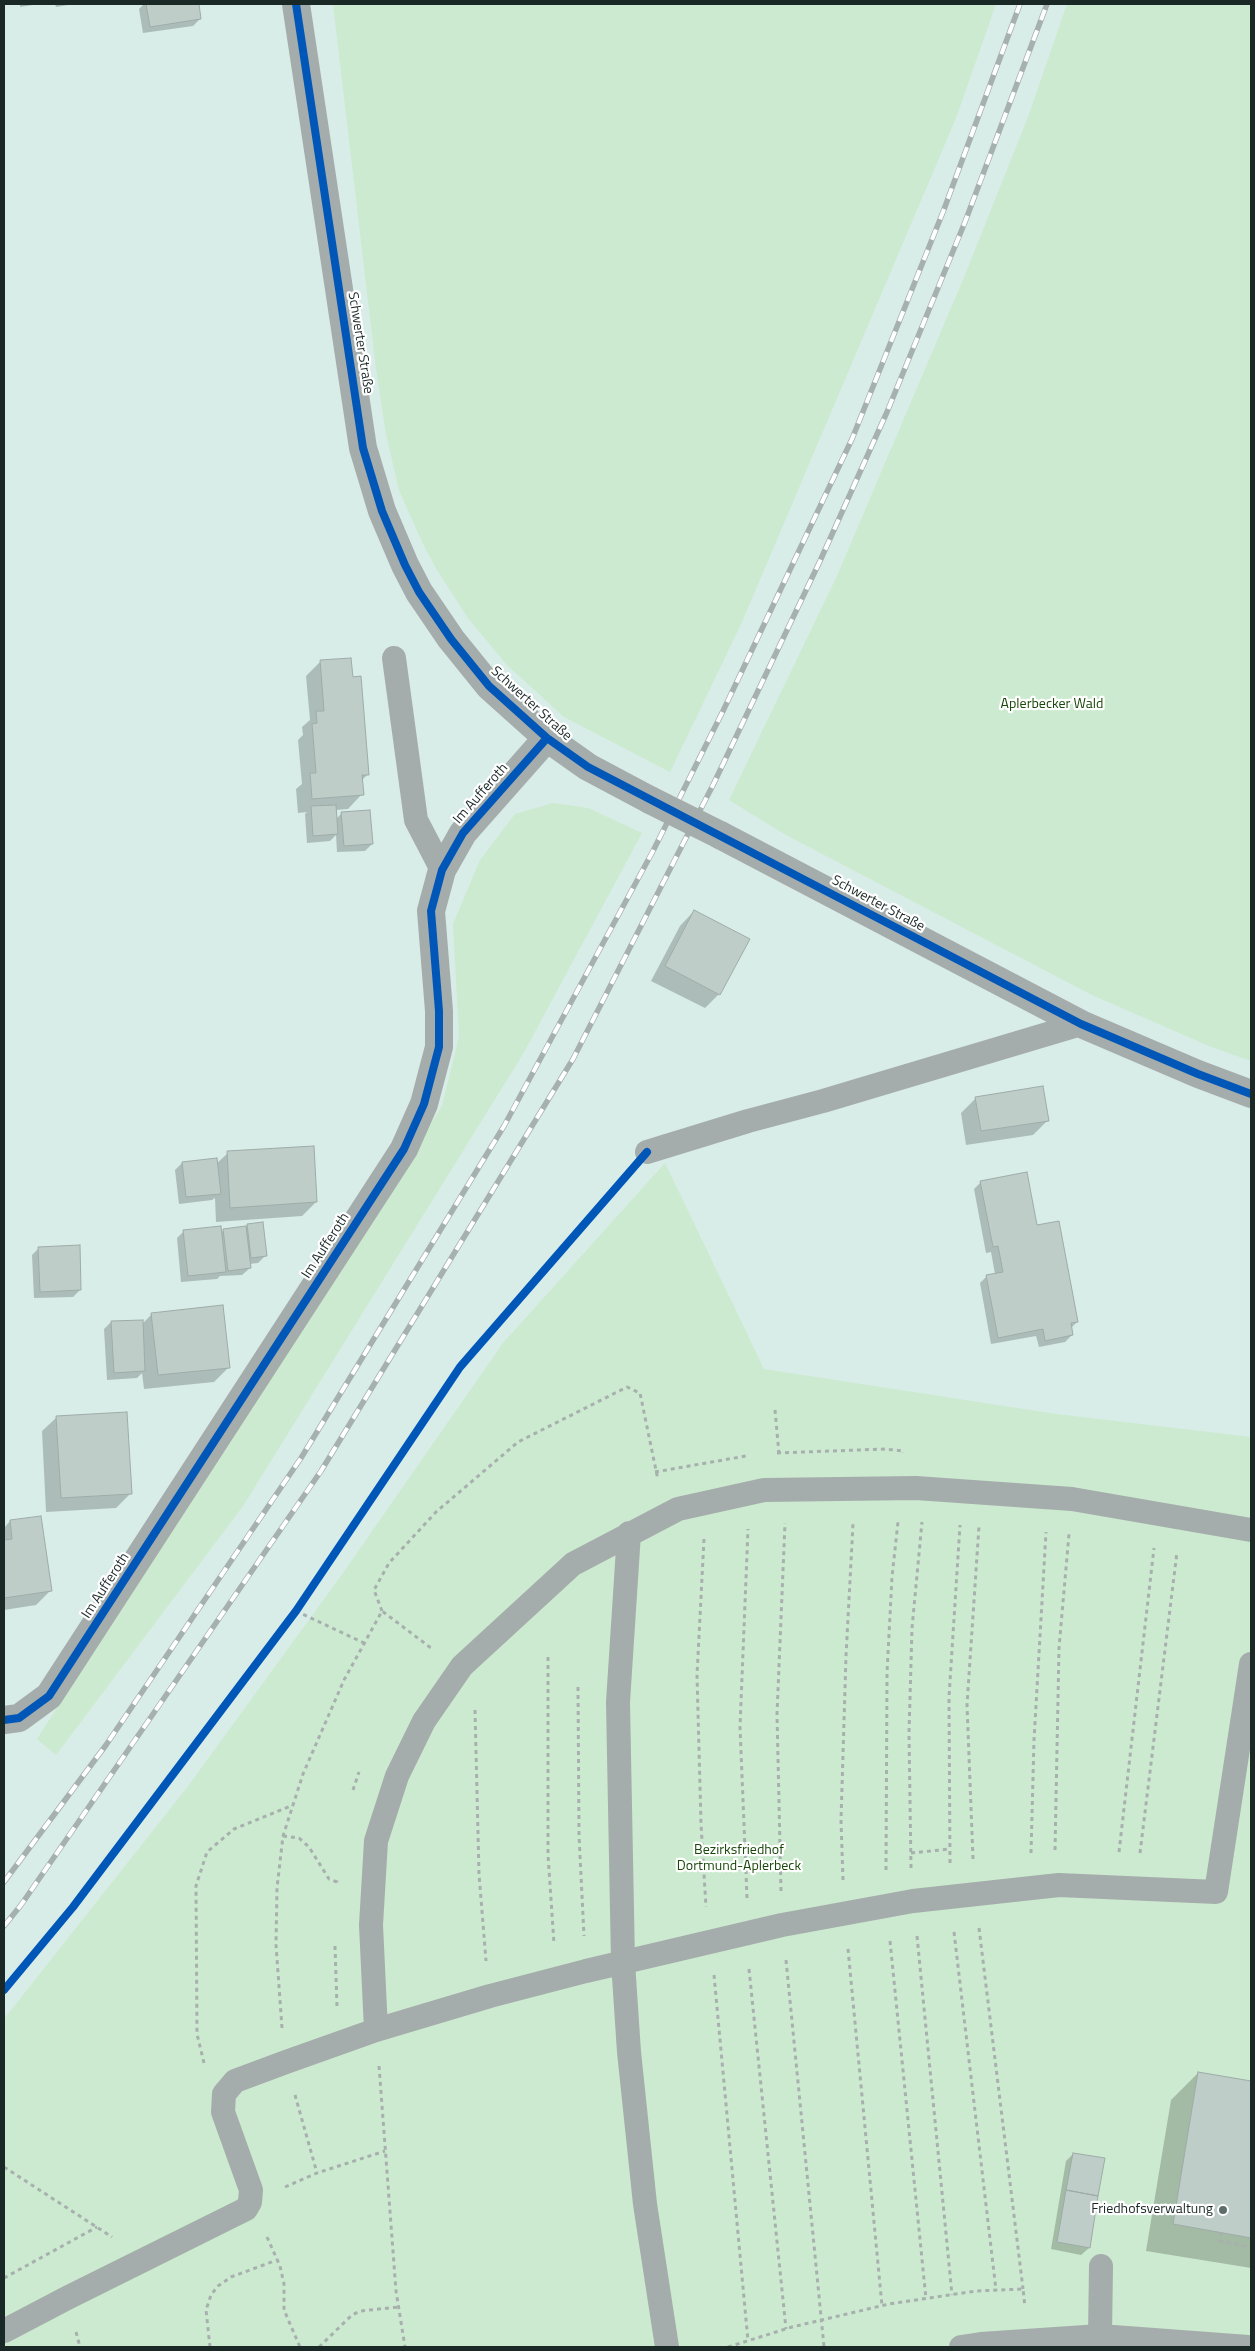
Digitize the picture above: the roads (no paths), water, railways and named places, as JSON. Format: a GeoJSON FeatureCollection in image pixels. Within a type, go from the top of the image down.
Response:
{"type":"FeatureCollection","features":[{"type":"Feature","properties":{"kind":"street","name":"Schwerter Straße"},"geometry":{"type":"LineString","coordinates":[[296,4],[363,448],[382,511],[419,592],[451,639],[489,686],[547,738],[588,766],[650,800],[1081,1024],[1198,1074],[1251,1094]]}},
{"type":"Feature","properties":{"kind":"street","name":"Im Aufferoth"},"geometry":{"type":"LineString","coordinates":[[4,1720],[19,1718],[49,1696],[404,1149],[424,1104],[439,1047],[439,1011],[431,911],[442,870],[463,833],[547,738]]}},
{"type":"Feature","properties":{"kind":"lane"},"geometry":{"type":"LineString","coordinates":[[394,658],[416,820],[442,870]]}},
{"type":"Feature","properties":{"kind":"lane"},"geometry":{"type":"LineString","coordinates":[[647,1152],[1081,1024]]}},
{"type":"Feature","properties":{"kind":"lane"},"geometry":{"type":"LineString","coordinates":[[376,2030],[371,1925],[376,1841],[397,1776],[424,1720],[458,1671],[573,1564],[678,1509],[750,1493],[782,1489],[913,1489],[1072,1500],[1251,1530]]}},
{"type":"Feature","properties":{"kind":"lane"},"geometry":{"type":"LineString","coordinates":[[628,1534],[618,1702],[623,1962],[629,2052],[645,2204],[667,2347]]}},
{"type":"Feature","properties":{"kind":"lane"},"geometry":{"type":"LineString","coordinates":[[4,2332],[246,2209],[250,2202],[252,2190],[223,2112],[224,2094],[235,2081],[286,2062],[376,2030],[490,1996],[586,1971],[745,1934],[913,1901],[974,1893],[1055,1886],[1216,1892],[1251,1664]]}},
{"type":"Feature","properties":{"kind":"lane"},"geometry":{"type":"LineString","coordinates":[[1100,2336],[1101,2266]]}},
{"type":"Feature","properties":{"kind":"lane"},"geometry":{"type":"LineString","coordinates":[[961,2347],[1100,2336],[1248,2347]]}},
{"type":"Feature","properties":{"kind":"railway"},"geometry":{"type":"LineString","coordinates":[[4,1882],[106,1745],[301,1458],[504,1126],[653,851],[723,711],[852,439],[943,212],[1020,4]]}},
{"type":"Feature","properties":{"kind":"railway"},"geometry":{"type":"LineString","coordinates":[[4,1926],[21,1905],[321,1471],[573,1059],[713,785],[820,561],[887,412],[965,222],[1047,4]]}},
{"type":"Feature","properties":{"kind":"place","name":"Friedhofsverwaltung"},"geometry":{"type":"Point","coordinates":[1223,2210]}},
{"type":"Feature","properties":{"kind":"park label","name":"Aplerbecker Wald"},"geometry":{"type":"Point","coordinates":[1052,705]}},
{"type":"Feature","properties":{"kind":"park label","name":"Bezirksfriedhof Dortmund-Aplerbeck"},"geometry":{"type":"Point","coordinates":[739,1859]}}]}
